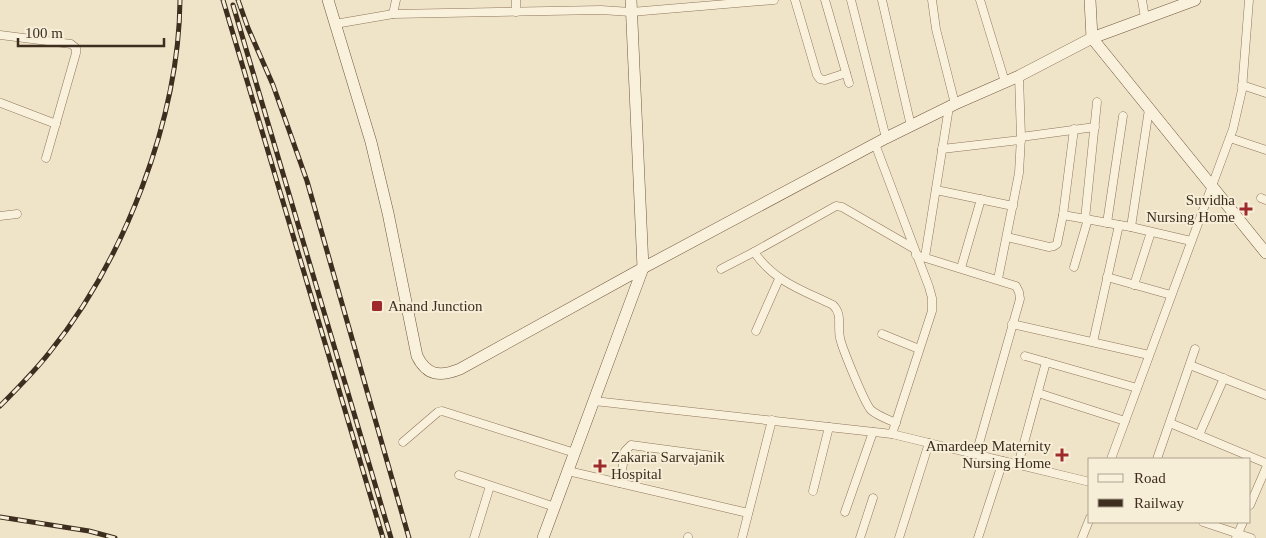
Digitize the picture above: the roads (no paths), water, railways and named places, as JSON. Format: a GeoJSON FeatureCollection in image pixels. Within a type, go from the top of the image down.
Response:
{"type":"FeatureCollection","features":[{"type":"Feature","properties":{"kind":"street"},"geometry":{"type":"LineString","coordinates":[[393,14],[396,0]]}},
{"type":"Feature","properties":{"kind":"street"},"geometry":{"type":"LineString","coordinates":[[516,0],[516,12]]}},
{"type":"Feature","properties":{"kind":"street"},"geometry":{"type":"LineString","coordinates":[[543,538],[643,268],[631,0]]}},
{"type":"Feature","properties":{"kind":"street"},"geometry":{"type":"LineString","coordinates":[[334,24],[393,14],[601,10],[631,12],[774,0]]}},
{"type":"Feature","properties":{"kind":"street"},"geometry":{"type":"LineString","coordinates":[[795,0],[816,75],[820,79],[825,80],[846,73]]}},
{"type":"Feature","properties":{"kind":"street"},"geometry":{"type":"LineString","coordinates":[[825,0],[849,83]]}},
{"type":"Feature","properties":{"kind":"street"},"geometry":{"type":"LineString","coordinates":[[851,0],[886,138]]}},
{"type":"Feature","properties":{"kind":"street"},"geometry":{"type":"LineString","coordinates":[[882,0],[911,126]]}},
{"type":"Feature","properties":{"kind":"street"},"geometry":{"type":"LineString","coordinates":[[925,257],[942,149],[952,106],[932,0]]}},
{"type":"Feature","properties":{"kind":"street"},"geometry":{"type":"LineString","coordinates":[[980,0],[1005,82]]}},
{"type":"Feature","properties":{"kind":"street"},"geometry":{"type":"LineString","coordinates":[[1090,0],[1092,38],[1266,253]]}},
{"type":"Feature","properties":{"kind":"street"},"geometry":{"type":"LineString","coordinates":[[1142,0],[1145,18]]}},
{"type":"Feature","properties":{"kind":"street"},"geometry":{"type":"LineString","coordinates":[[328,3],[371,142],[388,213],[417,356],[421,365],[429,371],[437,374],[447,374],[460,369],[643,268],[886,138],[1018,76],[1092,38],[1195,0]]}},
{"type":"Feature","properties":{"kind":"street"},"geometry":{"type":"LineString","coordinates":[[1111,458],[1233,129],[1242,85],[1249,0]]}},
{"type":"Feature","properties":{"kind":"street"},"geometry":{"type":"LineString","coordinates":[[0,35],[74,46],[76,53],[46,158]]}},
{"type":"Feature","properties":{"kind":"street"},"geometry":{"type":"LineString","coordinates":[[998,280],[1019,173],[1021,138],[1018,76]]}},
{"type":"Feature","properties":{"kind":"street"},"geometry":{"type":"LineString","coordinates":[[1242,85],[1266,94]]}},
{"type":"Feature","properties":{"kind":"street"},"geometry":{"type":"LineString","coordinates":[[1074,267],[1086,219],[1097,102]]}},
{"type":"Feature","properties":{"kind":"street"},"geometry":{"type":"LineString","coordinates":[[1,103],[56,124]]}},
{"type":"Feature","properties":{"kind":"street"},"geometry":{"type":"LineString","coordinates":[[1131,227],[1149,109]]}},
{"type":"Feature","properties":{"kind":"street"},"geometry":{"type":"LineString","coordinates":[[1107,223],[1123,116]]}},
{"type":"Feature","properties":{"kind":"street"},"geometry":{"type":"LineString","coordinates":[[942,149],[1094,127]]}},
{"type":"Feature","properties":{"kind":"street"},"geometry":{"type":"LineString","coordinates":[[1007,237],[1049,247],[1057,244],[1063,215],[1074,130]]}},
{"type":"Feature","properties":{"kind":"street"},"geometry":{"type":"LineString","coordinates":[[1230,138],[1266,150]]}},
{"type":"Feature","properties":{"kind":"street"},"geometry":{"type":"LineString","coordinates":[[875,144],[932,298],[932,311],[892,434]]}},
{"type":"Feature","properties":{"kind":"street"},"geometry":{"type":"LineString","coordinates":[[936,190],[1013,206]]}},
{"type":"Feature","properties":{"kind":"street"},"geometry":{"type":"LineString","coordinates":[[961,268],[981,199]]}},
{"type":"Feature","properties":{"kind":"street"},"geometry":{"type":"LineString","coordinates":[[721,269],[836,206],[842,207],[925,257],[1016,286],[1020,299],[976,454]]}},
{"type":"Feature","properties":{"kind":"street"},"geometry":{"type":"LineString","coordinates":[[0,216],[17,214]]}},
{"type":"Feature","properties":{"kind":"street"},"geometry":{"type":"LineString","coordinates":[[1063,215],[1131,227],[1191,241]]}},
{"type":"Feature","properties":{"kind":"street"},"geometry":{"type":"LineString","coordinates":[[1093,342],[1119,225]]}},
{"type":"Feature","properties":{"kind":"street"},"geometry":{"type":"LineString","coordinates":[[1134,285],[1151,232]]}},
{"type":"Feature","properties":{"kind":"street"},"geometry":{"type":"LineString","coordinates":[[754,252],[762,263],[779,279],[833,305],[838,310],[840,317],[840,339],[868,406],[878,415],[896,423]]}},
{"type":"Feature","properties":{"kind":"street"},"geometry":{"type":"LineString","coordinates":[[1107,277],[1171,295]]}},
{"type":"Feature","properties":{"kind":"street"},"geometry":{"type":"LineString","coordinates":[[756,330],[779,279]]}},
{"type":"Feature","properties":{"kind":"street"},"geometry":{"type":"LineString","coordinates":[[1012,324],[1149,355]]}},
{"type":"Feature","properties":{"kind":"street"},"geometry":{"type":"LineString","coordinates":[[882,334],[920,349]]}},
{"type":"Feature","properties":{"kind":"street"},"geometry":{"type":"LineString","coordinates":[[1158,458],[1195,349]]}},
{"type":"Feature","properties":{"kind":"street"},"geometry":{"type":"LineString","coordinates":[[1025,356],[1137,388]]}},
{"type":"Feature","properties":{"kind":"street"},"geometry":{"type":"LineString","coordinates":[[1018,465],[1046,362]]}},
{"type":"Feature","properties":{"kind":"street"},"geometry":{"type":"LineString","coordinates":[[1190,365],[1266,395]]}},
{"type":"Feature","properties":{"kind":"street"},"geometry":{"type":"LineString","coordinates":[[1199,435],[1224,378]]}},
{"type":"Feature","properties":{"kind":"street"},"geometry":{"type":"LineString","coordinates":[[1038,393],[1125,421]]}},
{"type":"Feature","properties":{"kind":"street"},"geometry":{"type":"LineString","coordinates":[[594,401],[892,434],[1088,482]]}},
{"type":"Feature","properties":{"kind":"street"},"geometry":{"type":"LineString","coordinates":[[403,442],[438,412],[442,411],[575,453]]}},
{"type":"Feature","properties":{"kind":"street"},"geometry":{"type":"LineString","coordinates":[[742,538],[772,420]]}},
{"type":"Feature","properties":{"kind":"street"},"geometry":{"type":"LineString","coordinates":[[1170,423],[1246,458]]}},
{"type":"Feature","properties":{"kind":"street"},"geometry":{"type":"LineString","coordinates":[[813,491],[829,427]]}},
{"type":"Feature","properties":{"kind":"street"},"geometry":{"type":"LineString","coordinates":[[845,512],[873,432]]}},
{"type":"Feature","properties":{"kind":"street"},"geometry":{"type":"LineString","coordinates":[[899,538],[929,443]]}},
{"type":"Feature","properties":{"kind":"street"},"geometry":{"type":"LineString","coordinates":[[620,483],[626,450],[631,445],[713,456]]}},
{"type":"Feature","properties":{"kind":"street"},"geometry":{"type":"LineString","coordinates":[[978,538],[1003,461]]}},
{"type":"Feature","properties":{"kind":"street"},"geometry":{"type":"LineString","coordinates":[[1251,461],[1266,468],[1253,487],[1251,500]]}},
{"type":"Feature","properties":{"kind":"street"},"geometry":{"type":"LineString","coordinates":[[568,471],[748,512]]}},
{"type":"Feature","properties":{"kind":"street"},"geometry":{"type":"LineString","coordinates":[[459,475],[554,507]]}},
{"type":"Feature","properties":{"kind":"street"},"geometry":{"type":"LineString","coordinates":[[474,538],[490,486]]}},
{"type":"Feature","properties":{"kind":"street"},"geometry":{"type":"LineString","coordinates":[[860,538],[873,498]]}},
{"type":"Feature","properties":{"kind":"street"},"geometry":{"type":"LineString","coordinates":[[1082,538],[1088,523]]}},
{"type":"Feature","properties":{"kind":"street"},"geometry":{"type":"LineString","coordinates":[[1205,523],[1237,536],[1251,538]]}},
{"type":"Feature","properties":{"kind":"street"},"geometry":{"type":"LineString","coordinates":[[1237,536],[1243,523]]}},
{"type":"Feature","properties":{"kind":"railway"},"geometry":{"type":"LineString","coordinates":[[0,406],[43,360],[76,316],[101,276],[123,232],[142,187],[158,140],[170,92],[177,46],[180,0]]}},
{"type":"Feature","properties":{"kind":"railway"},"geometry":{"type":"LineString","coordinates":[[223,0],[383,538]]}},
{"type":"Feature","properties":{"kind":"railway"},"geometry":{"type":"LineString","coordinates":[[238,0],[273,85],[307,181],[409,538]]}},
{"type":"Feature","properties":{"kind":"railway"},"geometry":{"type":"LineString","coordinates":[[233,5],[391,538]]}},
{"type":"Feature","properties":{"kind":"railway"},"geometry":{"type":"LineString","coordinates":[[0,517],[89,531],[115,538]]}},
{"type":"Feature","properties":{"kind":"place","name":"Suvidha Nursing Home"},"geometry":{"type":"Point","coordinates":[1246,209]}},
{"type":"Feature","properties":{"kind":"place","name":"Anand Junction"},"geometry":{"type":"Point","coordinates":[377,306]}},
{"type":"Feature","properties":{"kind":"place","name":"Amardeep Maternity Nursing Home"},"geometry":{"type":"Point","coordinates":[1062,455]}},
{"type":"Feature","properties":{"kind":"place","name":"Zakaria Sarvajanik Hospital"},"geometry":{"type":"Point","coordinates":[600,466]}}]}
